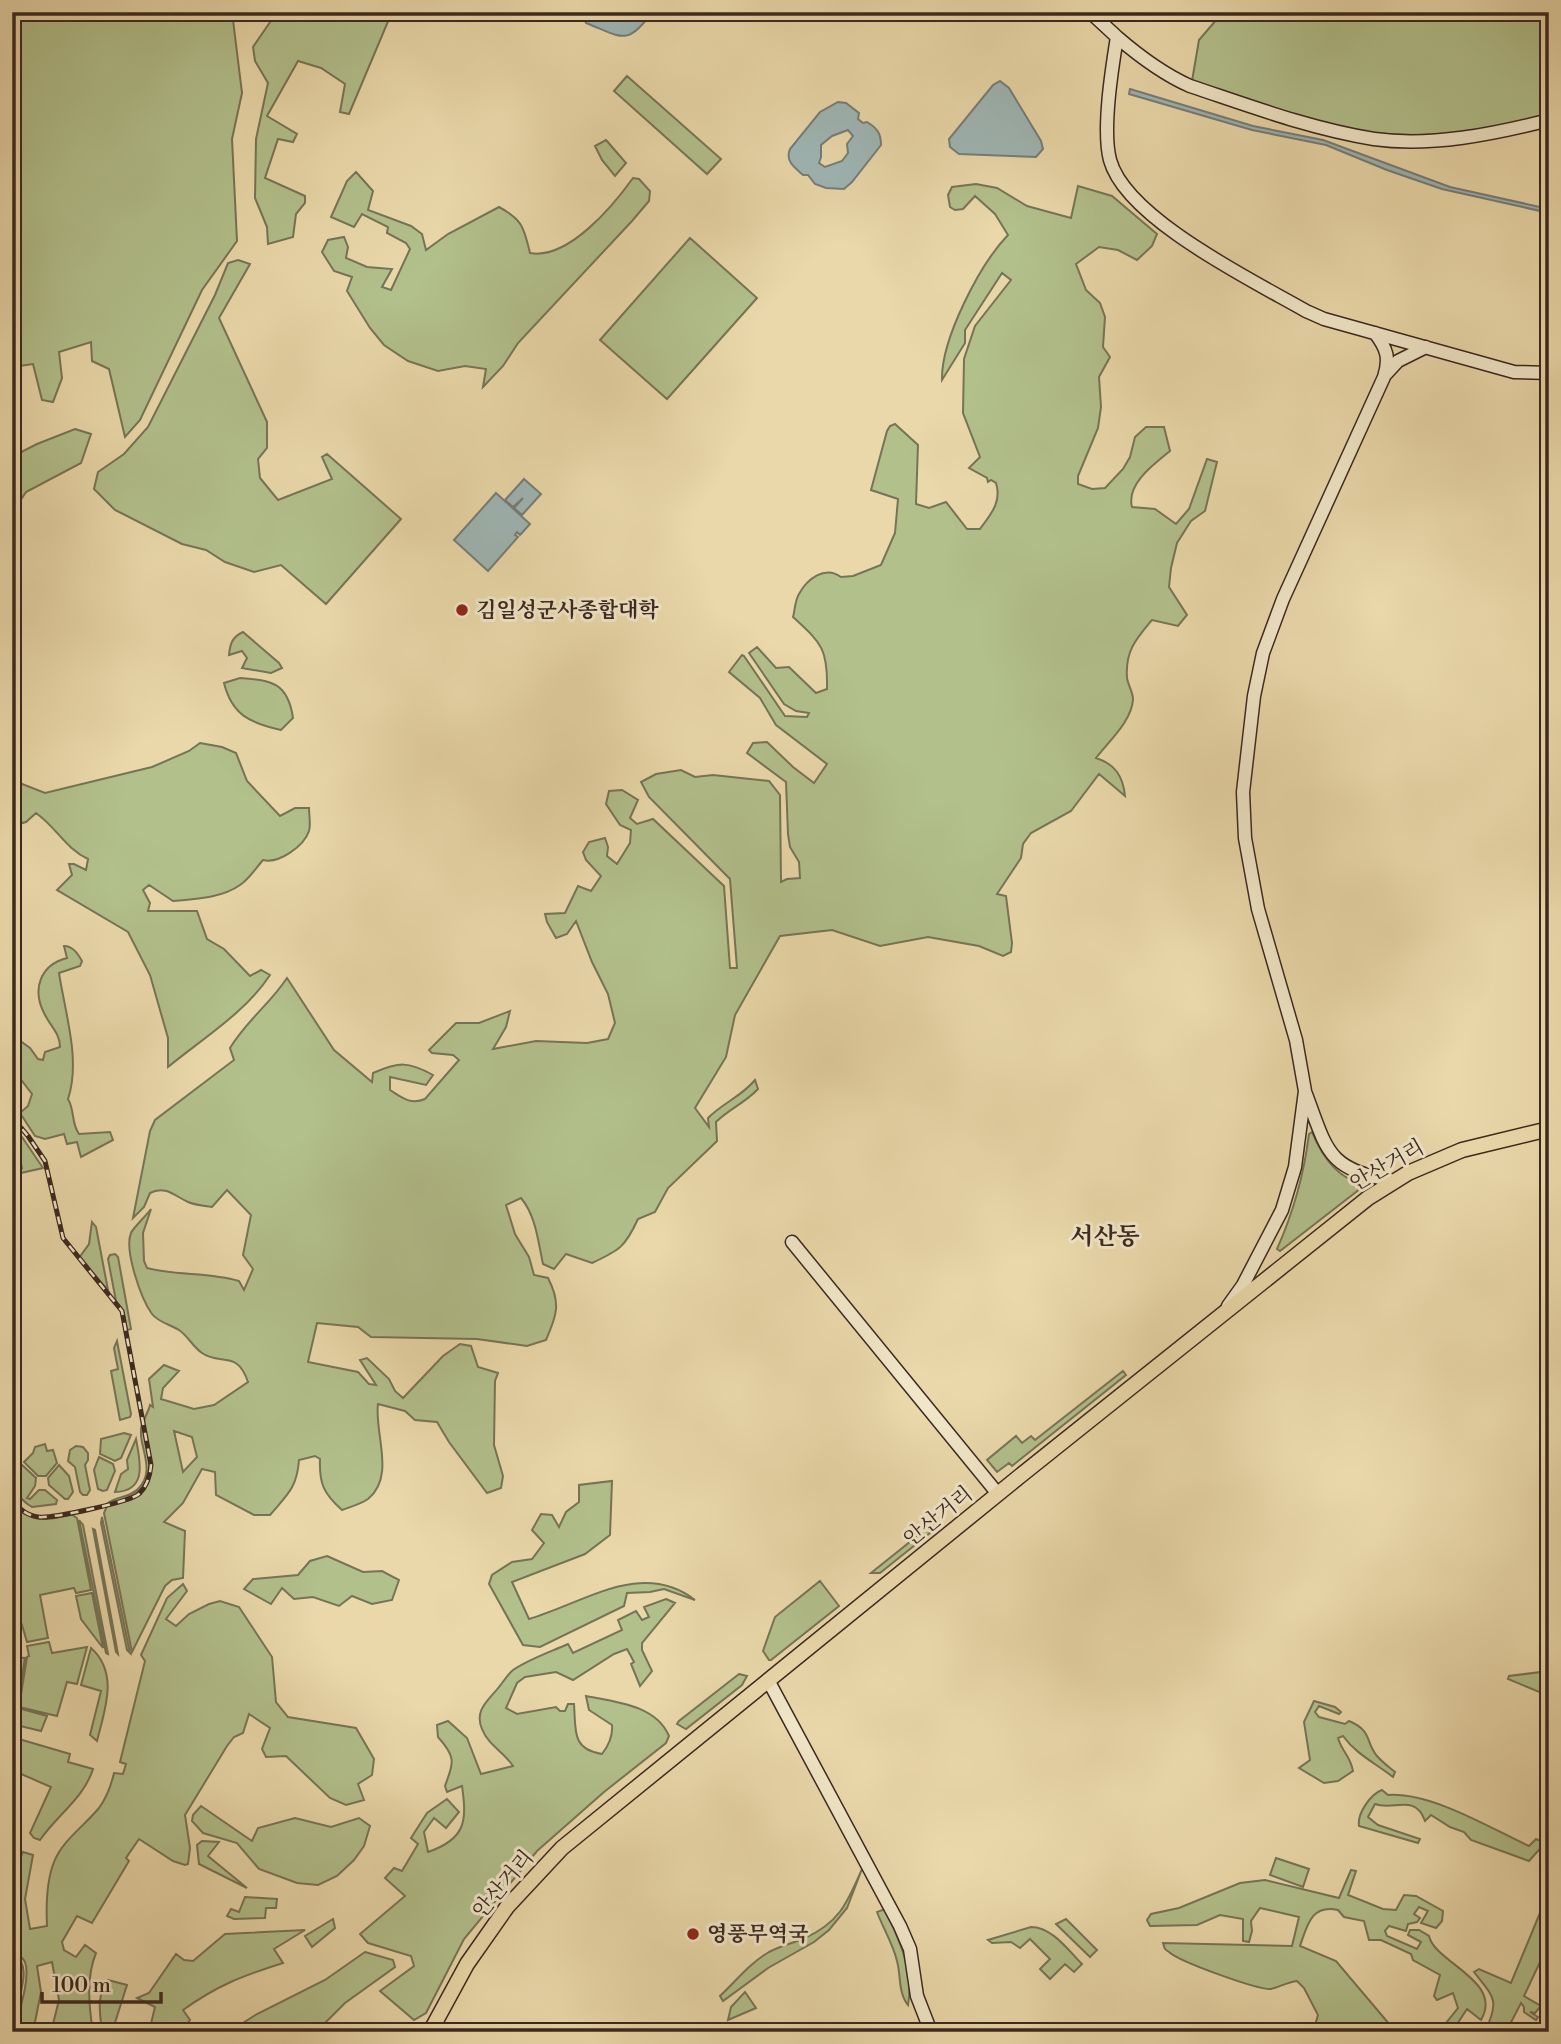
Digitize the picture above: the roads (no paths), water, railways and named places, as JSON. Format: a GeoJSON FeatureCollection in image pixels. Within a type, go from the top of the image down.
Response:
{"type":"FeatureCollection","features":[{"type":"Feature","properties":{"kind":"main road"},"geometry":{"type":"LineString","coordinates":[[1090,12],[1139,55],[1177,80],[1307,124],[1376,139],[1426,140],[1464,137],[1549,120]]}},
{"type":"Feature","properties":{"kind":"main road"},"geometry":{"type":"LineString","coordinates":[[1118,37],[1110,85],[1109,156],[1117,177],[1135,198],[1188,243],[1324,319],[1514,372],[1549,373]]}},
{"type":"Feature","properties":{"kind":"main road"},"geometry":{"type":"LineString","coordinates":[[1375,333],[1388,353],[1384,377],[1323,506],[1263,653],[1250,722],[1243,792],[1245,838],[1258,909],[1296,1040],[1305,1091],[1324,1143],[1339,1162],[1351,1170],[1394,1181]]}},
{"type":"Feature","properties":{"kind":"main road"},"geometry":{"type":"LineString","coordinates":[[1384,377],[1398,361],[1426,347]]}},
{"type":"Feature","properties":{"kind":"main road"},"geometry":{"type":"LineString","coordinates":[[1221,1315],[1243,1285],[1282,1210],[1295,1167],[1305,1091]]}},
{"type":"Feature","properties":{"kind":"main road","name":"안산거리"},"geometry":{"type":"LineString","coordinates":[[430,2032],[467,1964],[507,1907],[546,1864],[582,1830],[998,1494],[1350,1210],[1394,1181],[1462,1150],[1549,1129]]}},
{"type":"Feature","properties":{"kind":"main road"},"geometry":{"type":"LineString","coordinates":[[792,1242],[998,1494]]}},
{"type":"Feature","properties":{"kind":"main road"},"geometry":{"type":"LineString","coordinates":[[768,1680],[900,1926],[910,1949],[917,1996],[930,2032]]}},
{"type":"Feature","properties":{"kind":"water"},"geometry":{"type":"Polygon","coordinates":[[[581,12],[653,12],[636,30],[624,36],[586,23],[581,12]]]}},
{"type":"Feature","properties":{"kind":"water"},"geometry":{"type":"Polygon","coordinates":[[[1000,81],[1009,88],[1041,141],[1043,149],[1036,157],[959,154],[950,147],[949,139],[993,85],[1000,81]]]}},
{"type":"Feature","properties":{"kind":"water"},"geometry":{"type":"Polygon","coordinates":[[[1130,89],[1253,126],[1323,140],[1450,187],[1549,209],[1549,213],[1442,189],[1326,145],[1252,130],[1129,94],[1130,89]]]}},
{"type":"Feature","properties":{"kind":"water"},"geometry":{"type":"Polygon","coordinates":[[[838,102],[846,103],[859,113],[858,119],[876,129],[880,137],[881,145],[844,189],[815,184],[790,160],[790,149],[820,112],[838,102]],[[848,130],[832,136],[821,145],[819,163],[825,167],[842,161],[848,153],[847,144],[853,136],[848,130]]]}},
{"type":"Feature","properties":{"kind":"water"},"geometry":{"type":"Polygon","coordinates":[[[524,479],[541,494],[522,515],[514,508],[523,498],[513,507],[505,500],[524,479]]]}},
{"type":"Feature","properties":{"kind":"water"},"geometry":{"type":"Polygon","coordinates":[[[496,493],[530,524],[520,535],[517,532],[515,535],[518,537],[488,571],[454,540],[496,493]]]}},
{"type":"Feature","properties":{"kind":"railway"},"geometry":{"type":"LineString","coordinates":[[12,1117],[45,1161],[63,1238],[122,1311],[151,1465],[148,1481],[139,1494],[107,1505],[38,1517],[23,1511],[12,1499]]}},
{"type":"Feature","properties":{"kind":"place","name":"김일성군사종합대학"},"geometry":{"type":"Point","coordinates":[462,610]}},
{"type":"Feature","properties":{"kind":"place","name":"영풍무역국"},"geometry":{"type":"Point","coordinates":[693,1934]}},
{"type":"Feature","properties":{"kind":"district","name":"서산동"},"geometry":{"type":"Point","coordinates":[1105,1236]}}]}
